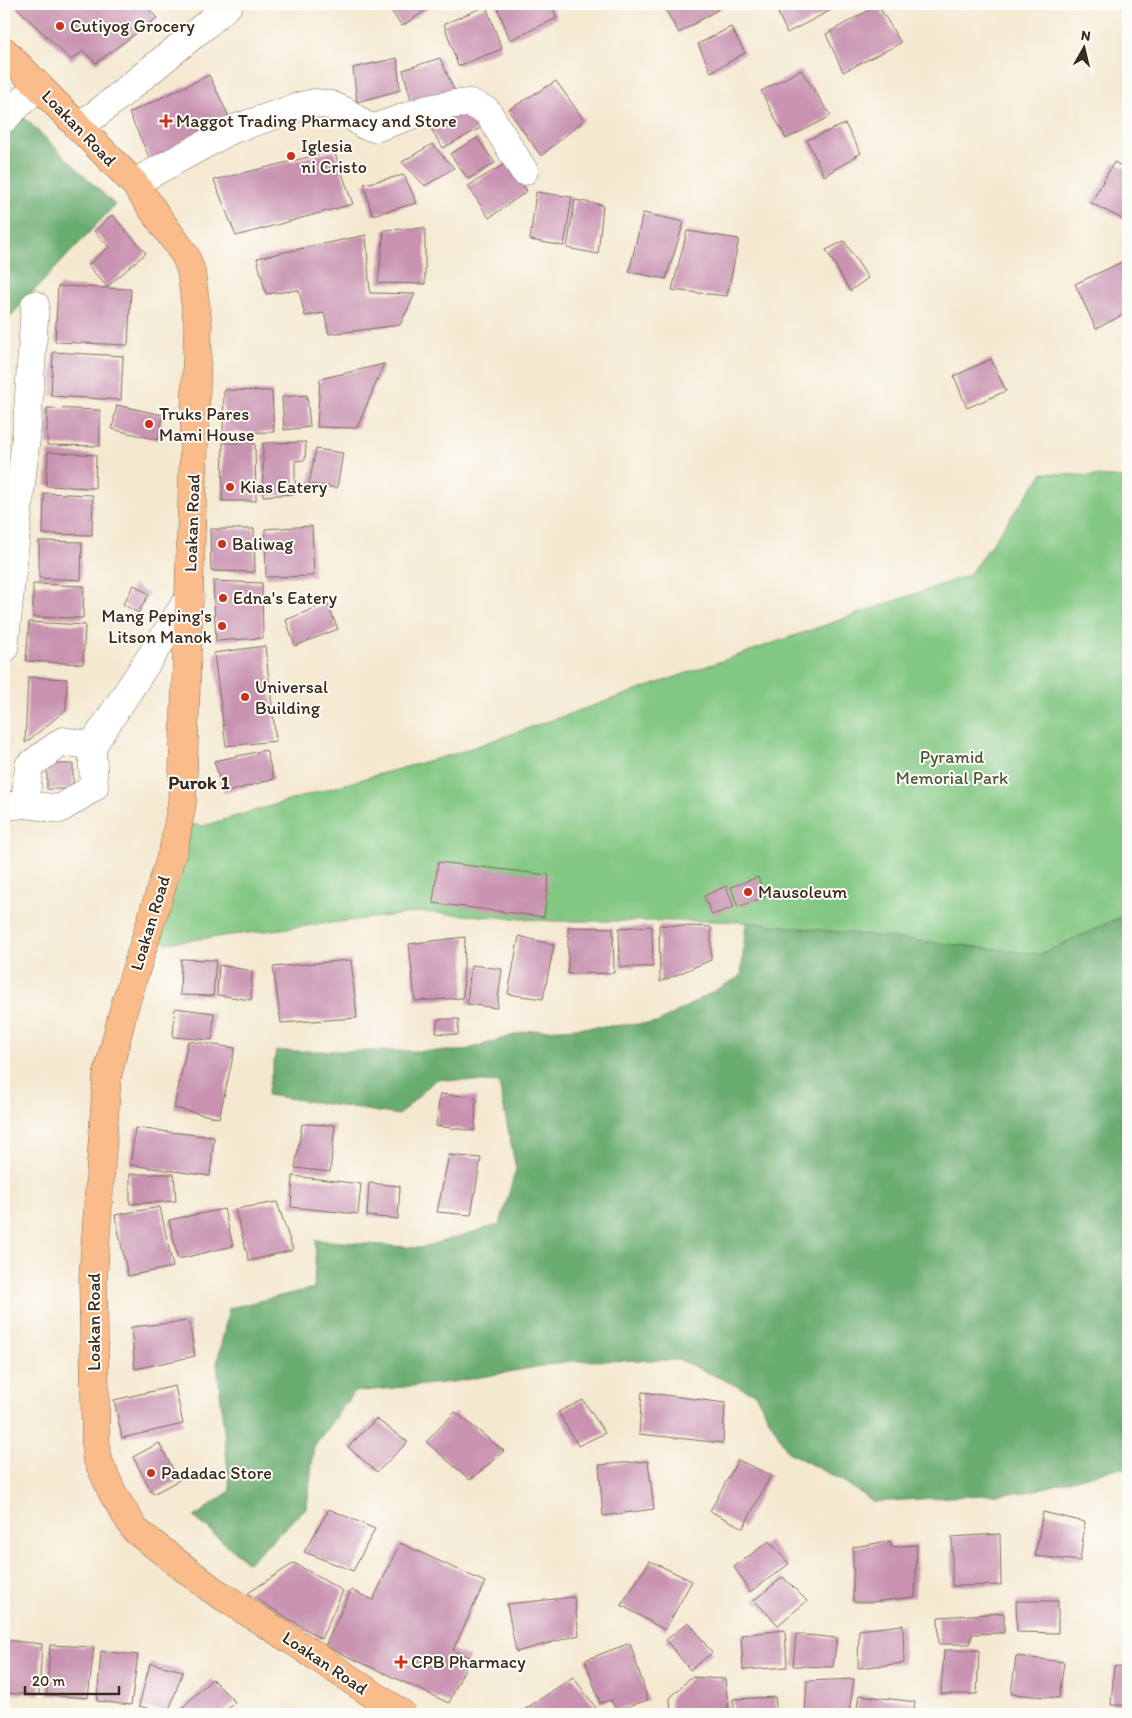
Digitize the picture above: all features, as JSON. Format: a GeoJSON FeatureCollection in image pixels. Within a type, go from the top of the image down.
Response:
{"type":"FeatureCollection","features":[{"type":"Feature","properties":{"kind":"main road","name":"Loakan Road"},"geometry":{"type":"LineString","coordinates":[[4,51],[134,183],[185,255],[191,271],[198,325],[184,773],[174,847],[124,1008],[107,1077],[93,1278],[96,1456],[113,1494],[135,1530],[210,1589],[293,1641],[402,1714]]}},
{"type":"Feature","properties":{"kind":"street"},"geometry":{"type":"LineString","coordinates":[[78,127],[98,113],[229,4]]}},
{"type":"Feature","properties":{"kind":"street"},"geometry":{"type":"LineString","coordinates":[[4,119],[38,85]]}},
{"type":"Feature","properties":{"kind":"street"},"geometry":{"type":"LineString","coordinates":[[134,183],[231,130],[315,103],[331,104],[345,111],[364,126],[375,128],[428,109],[470,103],[486,111],[524,171]]}},
{"type":"Feature","properties":{"kind":"street"},"geometry":{"type":"LineString","coordinates":[[4,649],[27,426],[35,305]]}},
{"type":"Feature","properties":{"kind":"street"},"geometry":{"type":"LineString","coordinates":[[4,449],[27,426]]}},
{"type":"Feature","properties":{"kind":"street"},"geometry":{"type":"LineString","coordinates":[[92,746],[63,741],[29,766],[14,805],[60,809],[94,787],[92,746],[190,597]]}},
{"type":"Feature","properties":{"kind":"green space"},"geometry":{"type":"Polygon","coordinates":[[[4,98],[115,205],[4,323],[4,98]]]}},
{"type":"Feature","properties":{"kind":"green space","name":"Pyramid Memorial Park"},"geometry":{"type":"Polygon","coordinates":[[[1043,473],[1128,478],[1128,914],[1040,954],[746,922],[554,921],[421,912],[166,943],[157,941],[190,824],[203,826],[454,754],[969,575],[1043,473]]]}},
{"type":"Feature","properties":{"kind":"green space"},"geometry":{"type":"Polygon","coordinates":[[[1128,914],[1128,1469],[1117,1468],[1028,1492],[873,1502],[846,1483],[788,1452],[755,1394],[680,1360],[570,1361],[453,1382],[354,1392],[314,1446],[307,1507],[248,1563],[194,1517],[230,1491],[217,1363],[229,1308],[314,1288],[316,1240],[420,1248],[500,1224],[516,1169],[499,1083],[436,1079],[399,1115],[267,1095],[276,1051],[462,1051],[527,1031],[657,1023],[741,976],[746,922],[1040,954],[1128,914]]]}},
{"type":"Feature","properties":{"kind":"building"},"geometry":{"type":"Polygon","coordinates":[[[13,4],[144,4],[157,18],[96,63],[83,51],[71,60],[13,4]]]}},
{"type":"Feature","properties":{"kind":"building"},"geometry":{"type":"Polygon","coordinates":[[[386,4],[435,4],[402,26],[386,4]]]}},
{"type":"Feature","properties":{"kind":"building"},"geometry":{"type":"Polygon","coordinates":[[[496,4],[551,4],[557,18],[510,40],[496,4]]]}},
{"type":"Feature","properties":{"kind":"building"},"geometry":{"type":"Polygon","coordinates":[[[662,4],[727,4],[679,33],[662,4]]]}},
{"type":"Feature","properties":{"kind":"building"},"geometry":{"type":"Polygon","coordinates":[[[774,4],[838,4],[839,6],[787,33],[774,4]]]}},
{"type":"Feature","properties":{"kind":"building"},"geometry":{"type":"Polygon","coordinates":[[[878,5],[901,43],[843,72],[826,34],[878,5]]]}},
{"type":"Feature","properties":{"kind":"building"},"geometry":{"type":"Polygon","coordinates":[[[486,6],[502,49],[458,66],[444,24],[486,6]]]}},
{"type":"Feature","properties":{"kind":"building"},"geometry":{"type":"Polygon","coordinates":[[[731,27],[745,53],[711,72],[698,44],[731,27]]]}},
{"type":"Feature","properties":{"kind":"building"},"geometry":{"type":"Polygon","coordinates":[[[397,58],[400,90],[357,102],[353,68],[397,58]]]}},
{"type":"Feature","properties":{"kind":"building"},"geometry":{"type":"Polygon","coordinates":[[[440,58],[455,92],[413,107],[403,70],[440,58]]]}},
{"type":"Feature","properties":{"kind":"building"},"geometry":{"type":"Polygon","coordinates":[[[801,70],[831,116],[786,139],[761,91],[801,70]]]}},
{"type":"Feature","properties":{"kind":"building"},"geometry":{"type":"Polygon","coordinates":[[[209,75],[232,123],[151,161],[129,113],[209,75]]]}},
{"type":"Feature","properties":{"kind":"building"},"geometry":{"type":"Polygon","coordinates":[[[556,81],[584,120],[541,156],[508,110],[556,81]]]}},
{"type":"Feature","properties":{"kind":"building"},"geometry":{"type":"Polygon","coordinates":[[[478,111],[488,124],[443,148],[424,118],[478,111]]]}},
{"type":"Feature","properties":{"kind":"building"},"geometry":{"type":"Polygon","coordinates":[[[845,124],[861,153],[824,176],[807,140],[845,124]]]}},
{"type":"Feature","properties":{"kind":"building"},"geometry":{"type":"Polygon","coordinates":[[[477,138],[495,163],[468,179],[450,154],[477,138]]]}},
{"type":"Feature","properties":{"kind":"building"},"geometry":{"type":"Polygon","coordinates":[[[432,144],[454,168],[425,186],[402,162],[432,144]]]}},
{"type":"Feature","properties":{"kind":"building"},"geometry":{"type":"Polygon","coordinates":[[[334,151],[353,204],[236,236],[214,180],[334,151]]]}},
{"type":"Feature","properties":{"kind":"building"},"geometry":{"type":"Polygon","coordinates":[[[508,162],[527,191],[489,218],[468,186],[508,162]]]}},
{"type":"Feature","properties":{"kind":"building"},"geometry":{"type":"Polygon","coordinates":[[[1114,162],[1128,169],[1128,222],[1091,203],[1114,162]]]}},
{"type":"Feature","properties":{"kind":"building"},"geometry":{"type":"Polygon","coordinates":[[[404,175],[417,203],[372,215],[364,184],[404,175]]]}},
{"type":"Feature","properties":{"kind":"building"},"geometry":{"type":"Polygon","coordinates":[[[536,192],[572,197],[564,246],[530,240],[536,192]]]}},
{"type":"Feature","properties":{"kind":"building"},"geometry":{"type":"Polygon","coordinates":[[[575,200],[603,205],[598,254],[567,248],[575,200]]]}},
{"type":"Feature","properties":{"kind":"building"},"geometry":{"type":"Polygon","coordinates":[[[643,213],[684,222],[666,279],[629,272],[643,213]]]}},
{"type":"Feature","properties":{"kind":"building"},"geometry":{"type":"Polygon","coordinates":[[[112,215],[146,253],[107,287],[88,265],[109,247],[94,231],[112,215]]]}},
{"type":"Feature","properties":{"kind":"building"},"geometry":{"type":"Polygon","coordinates":[[[425,228],[425,284],[378,283],[384,230],[425,228]]]}},
{"type":"Feature","properties":{"kind":"building"},"geometry":{"type":"Polygon","coordinates":[[[687,231],[739,239],[727,296],[672,290],[687,231]]]}},
{"type":"Feature","properties":{"kind":"building"},"geometry":{"type":"Polygon","coordinates":[[[366,235],[370,293],[415,294],[400,325],[329,334],[324,313],[305,316],[299,290],[266,294],[257,258],[366,235]]]}},
{"type":"Feature","properties":{"kind":"building"},"geometry":{"type":"Polygon","coordinates":[[[844,241],[868,278],[850,291],[826,250],[844,241]]]}},
{"type":"Feature","properties":{"kind":"building"},"geometry":{"type":"Polygon","coordinates":[[[1122,262],[1128,276],[1128,312],[1096,329],[1075,284],[1122,262]]]}},
{"type":"Feature","properties":{"kind":"building"},"geometry":{"type":"Polygon","coordinates":[[[58,286],[131,289],[128,345],[55,342],[58,286]]]}},
{"type":"Feature","properties":{"kind":"building"},"geometry":{"type":"Polygon","coordinates":[[[53,352],[123,356],[121,400],[51,396],[53,352]]]}},
{"type":"Feature","properties":{"kind":"building"},"geometry":{"type":"Polygon","coordinates":[[[991,359],[1006,391],[967,408],[954,376],[991,359]]]}},
{"type":"Feature","properties":{"kind":"building"},"geometry":{"type":"Polygon","coordinates":[[[384,364],[357,428],[317,427],[320,379],[384,364]]]}},
{"type":"Feature","properties":{"kind":"building"},"geometry":{"type":"Polygon","coordinates":[[[4,386],[7,396],[4,400],[4,386]]]}},
{"type":"Feature","properties":{"kind":"building"},"geometry":{"type":"Polygon","coordinates":[[[224,390],[272,391],[274,432],[223,433],[224,390]]]}},
{"type":"Feature","properties":{"kind":"building"},"geometry":{"type":"Polygon","coordinates":[[[307,395],[310,427],[284,430],[282,397],[307,395]]]}},
{"type":"Feature","properties":{"kind":"building"},"geometry":{"type":"Polygon","coordinates":[[[117,405],[163,415],[158,440],[112,429],[117,405]]]}},
{"type":"Feature","properties":{"kind":"building"},"geometry":{"type":"Polygon","coordinates":[[[47,408],[100,410],[100,446],[47,445],[47,408]]]}},
{"type":"Feature","properties":{"kind":"building"},"geometry":{"type":"Polygon","coordinates":[[[306,442],[305,460],[295,461],[295,494],[263,496],[263,443],[306,442]]]}},
{"type":"Feature","properties":{"kind":"building"},"geometry":{"type":"Polygon","coordinates":[[[223,443],[255,443],[256,501],[222,501],[223,443]]]}},
{"type":"Feature","properties":{"kind":"building"},"geometry":{"type":"Polygon","coordinates":[[[316,449],[343,453],[337,488],[309,484],[316,449]]]}},
{"type":"Feature","properties":{"kind":"building"},"geometry":{"type":"Polygon","coordinates":[[[48,452],[96,455],[95,488],[46,486],[48,452]]]}},
{"type":"Feature","properties":{"kind":"building"},"geometry":{"type":"Polygon","coordinates":[[[44,493],[93,495],[92,535],[43,534],[44,493]]]}},
{"type":"Feature","properties":{"kind":"building"},"geometry":{"type":"Polygon","coordinates":[[[312,526],[314,576],[266,577],[265,529],[312,526]]]}},
{"type":"Feature","properties":{"kind":"building"},"geometry":{"type":"Polygon","coordinates":[[[210,529],[254,529],[255,572],[211,571],[210,529]]]}},
{"type":"Feature","properties":{"kind":"building"},"geometry":{"type":"Polygon","coordinates":[[[39,541],[82,542],[81,580],[39,578],[39,541]]]}},
{"type":"Feature","properties":{"kind":"building"},"geometry":{"type":"Polygon","coordinates":[[[213,581],[262,583],[263,638],[216,641],[213,581]]]}},
{"type":"Feature","properties":{"kind":"building"},"geometry":{"type":"Polygon","coordinates":[[[33,584],[84,586],[83,618],[33,617],[33,584]]]}},
{"type":"Feature","properties":{"kind":"building"},"geometry":{"type":"Polygon","coordinates":[[[134,585],[149,594],[138,613],[123,604],[134,585]]]}},
{"type":"Feature","properties":{"kind":"building"},"geometry":{"type":"Polygon","coordinates":[[[327,603],[338,629],[295,646],[286,620],[327,603]]]}},
{"type":"Feature","properties":{"kind":"building"},"geometry":{"type":"Polygon","coordinates":[[[29,622],[85,625],[83,664],[26,661],[29,622]]]}},
{"type":"Feature","properties":{"kind":"building","name":"Universal Building"},"geometry":{"type":"Polygon","coordinates":[[[265,646],[276,741],[226,746],[214,653],[265,646]]]}},
{"type":"Feature","properties":{"kind":"building"},"geometry":{"type":"Polygon","coordinates":[[[28,677],[67,679],[66,710],[25,743],[28,677]]]}},
{"type":"Feature","properties":{"kind":"building"},"geometry":{"type":"Polygon","coordinates":[[[266,750],[274,779],[224,793],[214,761],[266,750]]]}},
{"type":"Feature","properties":{"kind":"building"},"geometry":{"type":"Polygon","coordinates":[[[47,764],[73,764],[73,789],[47,789],[47,764]]]}},
{"type":"Feature","properties":{"kind":"building"},"geometry":{"type":"Polygon","coordinates":[[[438,862],[549,875],[544,917],[433,903],[438,862]]]}},
{"type":"Feature","properties":{"kind":"building","name":"Mausoleum"},"geometry":{"type":"Polygon","coordinates":[[[758,877],[765,897],[738,907],[731,887],[758,877]]]}},
{"type":"Feature","properties":{"kind":"building","name":"Mausoleum"},"geometry":{"type":"Polygon","coordinates":[[[726,886],[734,907],[712,915],[704,896],[726,886]]]}},
{"type":"Feature","properties":{"kind":"building"},"geometry":{"type":"Polygon","coordinates":[[[659,925],[711,927],[711,960],[660,982],[659,925]]]}},
{"type":"Feature","properties":{"kind":"building"},"geometry":{"type":"Polygon","coordinates":[[[652,926],[653,967],[620,967],[619,928],[652,926]]]}},
{"type":"Feature","properties":{"kind":"building"},"geometry":{"type":"Polygon","coordinates":[[[568,927],[613,928],[614,973],[568,974],[568,927]]]}},
{"type":"Feature","properties":{"kind":"building"},"geometry":{"type":"Polygon","coordinates":[[[519,936],[554,945],[543,999],[508,994],[519,936]]]}},
{"type":"Feature","properties":{"kind":"building"},"geometry":{"type":"Polygon","coordinates":[[[465,937],[463,998],[415,1001],[409,944],[465,937]]]}},
{"type":"Feature","properties":{"kind":"building"},"geometry":{"type":"Polygon","coordinates":[[[181,959],[216,960],[213,996],[180,995],[181,959]]]}},
{"type":"Feature","properties":{"kind":"building"},"geometry":{"type":"Polygon","coordinates":[[[351,960],[357,1018],[281,1023],[273,967],[351,960]]]}},
{"type":"Feature","properties":{"kind":"building"},"geometry":{"type":"Polygon","coordinates":[[[219,965],[252,971],[251,1000],[217,995],[219,965]]]}},
{"type":"Feature","properties":{"kind":"building"},"geometry":{"type":"Polygon","coordinates":[[[471,965],[502,969],[497,1008],[467,1004],[471,965]]]}},
{"type":"Feature","properties":{"kind":"building"},"geometry":{"type":"Polygon","coordinates":[[[175,1008],[214,1013],[212,1040],[173,1037],[175,1008]]]}},
{"type":"Feature","properties":{"kind":"building"},"geometry":{"type":"Polygon","coordinates":[[[438,1019],[459,1019],[458,1035],[436,1033],[438,1019]]]}},
{"type":"Feature","properties":{"kind":"building"},"geometry":{"type":"Polygon","coordinates":[[[188,1041],[235,1048],[219,1118],[174,1108],[188,1041]]]}},
{"type":"Feature","properties":{"kind":"building"},"geometry":{"type":"Polygon","coordinates":[[[440,1094],[476,1097],[475,1131],[436,1126],[440,1094]]]}},
{"type":"Feature","properties":{"kind":"building"},"geometry":{"type":"Polygon","coordinates":[[[302,1124],[335,1125],[330,1172],[295,1168],[302,1124]]]}},
{"type":"Feature","properties":{"kind":"building"},"geometry":{"type":"Polygon","coordinates":[[[135,1128],[214,1137],[210,1176],[130,1165],[135,1128]]]}},
{"type":"Feature","properties":{"kind":"building"},"geometry":{"type":"Polygon","coordinates":[[[449,1155],[481,1158],[471,1215],[437,1212],[449,1155]]]}},
{"type":"Feature","properties":{"kind":"building"},"geometry":{"type":"Polygon","coordinates":[[[130,1174],[174,1174],[176,1201],[130,1204],[130,1174]]]}},
{"type":"Feature","properties":{"kind":"building"},"geometry":{"type":"Polygon","coordinates":[[[293,1176],[361,1184],[358,1214],[291,1207],[293,1176]]]}},
{"type":"Feature","properties":{"kind":"building"},"geometry":{"type":"Polygon","coordinates":[[[369,1183],[400,1186],[398,1219],[367,1216],[369,1183]]]}},
{"type":"Feature","properties":{"kind":"building"},"geometry":{"type":"Polygon","coordinates":[[[277,1202],[293,1250],[249,1261],[235,1209],[277,1202]]]}},
{"type":"Feature","properties":{"kind":"building"},"geometry":{"type":"Polygon","coordinates":[[[160,1207],[173,1267],[128,1276],[115,1215],[160,1207]]]}},
{"type":"Feature","properties":{"kind":"building"},"geometry":{"type":"Polygon","coordinates":[[[224,1209],[233,1246],[178,1259],[169,1220],[224,1209]]]}},
{"type":"Feature","properties":{"kind":"building"},"geometry":{"type":"Polygon","coordinates":[[[189,1321],[195,1356],[135,1369],[131,1327],[189,1321]]]}},
{"type":"Feature","properties":{"kind":"building"},"geometry":{"type":"Polygon","coordinates":[[[175,1386],[183,1424],[122,1438],[114,1400],[175,1386]]]}},
{"type":"Feature","properties":{"kind":"building"},"geometry":{"type":"Polygon","coordinates":[[[642,1392],[725,1403],[723,1443],[639,1434],[642,1392]]]}},
{"type":"Feature","properties":{"kind":"building"},"geometry":{"type":"Polygon","coordinates":[[[583,1400],[605,1433],[578,1446],[558,1412],[583,1400]]]}},
{"type":"Feature","properties":{"kind":"building"},"geometry":{"type":"Polygon","coordinates":[[[455,1412],[504,1451],[470,1480],[426,1442],[455,1412]]]}},
{"type":"Feature","properties":{"kind":"building"},"geometry":{"type":"Polygon","coordinates":[[[376,1419],[408,1442],[377,1472],[348,1447],[376,1419]]]}},
{"type":"Feature","properties":{"kind":"building"},"geometry":{"type":"Polygon","coordinates":[[[159,1443],[179,1480],[153,1494],[133,1457],[159,1443]]]}},
{"type":"Feature","properties":{"kind":"building"},"geometry":{"type":"Polygon","coordinates":[[[738,1460],[771,1475],[743,1528],[710,1511],[738,1460]]]}},
{"type":"Feature","properties":{"kind":"building"},"geometry":{"type":"Polygon","coordinates":[[[648,1461],[654,1509],[603,1516],[599,1465],[648,1461]]]}},
{"type":"Feature","properties":{"kind":"building"},"geometry":{"type":"Polygon","coordinates":[[[329,1509],[375,1529],[353,1571],[304,1552],[329,1509]]]}},
{"type":"Feature","properties":{"kind":"building"},"geometry":{"type":"Polygon","coordinates":[[[1043,1512],[1085,1522],[1080,1561],[1035,1556],[1043,1512]]]}},
{"type":"Feature","properties":{"kind":"building"},"geometry":{"type":"Polygon","coordinates":[[[1000,1534],[1001,1585],[952,1586],[952,1537],[1000,1534]]]}},
{"type":"Feature","properties":{"kind":"building"},"geometry":{"type":"Polygon","coordinates":[[[769,1541],[789,1564],[750,1592],[734,1567],[769,1541]]]}},
{"type":"Feature","properties":{"kind":"building"},"geometry":{"type":"Polygon","coordinates":[[[890,1541],[891,1547],[917,1545],[915,1597],[872,1602],[853,1602],[853,1547],[890,1541]]]}},
{"type":"Feature","properties":{"kind":"building"},"geometry":{"type":"Polygon","coordinates":[[[400,1543],[485,1582],[453,1650],[470,1657],[449,1703],[325,1646],[351,1590],[373,1600],[400,1543]]]}},
{"type":"Feature","properties":{"kind":"building"},"geometry":{"type":"Polygon","coordinates":[[[650,1561],[692,1581],[665,1630],[621,1605],[650,1561]]]}},
{"type":"Feature","properties":{"kind":"building"},"geometry":{"type":"Polygon","coordinates":[[[294,1563],[343,1591],[321,1639],[248,1593],[294,1563]]]}},
{"type":"Feature","properties":{"kind":"building"},"geometry":{"type":"Polygon","coordinates":[[[783,1577],[807,1601],[778,1625],[754,1600],[783,1577]]]}},
{"type":"Feature","properties":{"kind":"building"},"geometry":{"type":"Polygon","coordinates":[[[574,1597],[579,1635],[516,1652],[507,1604],[574,1597]]]}},
{"type":"Feature","properties":{"kind":"building"},"geometry":{"type":"Polygon","coordinates":[[[1016,1601],[1058,1601],[1058,1633],[1017,1632],[1016,1601]]]}},
{"type":"Feature","properties":{"kind":"building"},"geometry":{"type":"Polygon","coordinates":[[[1004,1613],[1004,1633],[972,1634],[970,1644],[939,1644],[938,1617],[1004,1613]]]}},
{"type":"Feature","properties":{"kind":"building"},"geometry":{"type":"Polygon","coordinates":[[[689,1622],[712,1653],[690,1670],[666,1640],[689,1622]]]}},
{"type":"Feature","properties":{"kind":"building"},"geometry":{"type":"Polygon","coordinates":[[[903,1625],[904,1663],[858,1668],[859,1630],[903,1625]]]}},
{"type":"Feature","properties":{"kind":"building"},"geometry":{"type":"Polygon","coordinates":[[[785,1630],[787,1667],[743,1670],[741,1635],[785,1630]]]}},
{"type":"Feature","properties":{"kind":"building"},"geometry":{"type":"Polygon","coordinates":[[[796,1634],[837,1638],[833,1667],[793,1666],[796,1634]]]}},
{"type":"Feature","properties":{"kind":"building"},"geometry":{"type":"Polygon","coordinates":[[[4,1640],[42,1644],[39,1695],[4,1693],[4,1640]]]}},
{"type":"Feature","properties":{"kind":"building"},"geometry":{"type":"Polygon","coordinates":[[[630,1643],[648,1700],[616,1710],[611,1700],[600,1703],[585,1660],[630,1643]]]}},
{"type":"Feature","properties":{"kind":"building"},"geometry":{"type":"Polygon","coordinates":[[[50,1645],[94,1647],[88,1698],[47,1695],[50,1645]]]}},
{"type":"Feature","properties":{"kind":"building"},"geometry":{"type":"Polygon","coordinates":[[[944,1650],[979,1650],[977,1694],[941,1694],[944,1650]]]}},
{"type":"Feature","properties":{"kind":"building"},"geometry":{"type":"Polygon","coordinates":[[[101,1651],[138,1655],[131,1705],[97,1701],[101,1651]]]}},
{"type":"Feature","properties":{"kind":"building"},"geometry":{"type":"Polygon","coordinates":[[[1016,1656],[1064,1662],[1059,1698],[1011,1694],[1016,1656]]]}},
{"type":"Feature","properties":{"kind":"building"},"geometry":{"type":"Polygon","coordinates":[[[150,1663],[183,1671],[168,1713],[139,1706],[150,1663]]]}},
{"type":"Feature","properties":{"kind":"building"},"geometry":{"type":"Polygon","coordinates":[[[1114,1666],[1128,1667],[1128,1705],[1111,1705],[1114,1666]]]}},
{"type":"Feature","properties":{"kind":"building"},"geometry":{"type":"Polygon","coordinates":[[[573,1677],[599,1712],[596,1714],[518,1714],[573,1677]]]}},
{"type":"Feature","properties":{"kind":"building"},"geometry":{"type":"Polygon","coordinates":[[[691,1677],[725,1679],[729,1714],[671,1714],[670,1698],[691,1677]]]}},
{"type":"Feature","properties":{"kind":"building"},"geometry":{"type":"Polygon","coordinates":[[[212,1679],[235,1702],[222,1714],[176,1714],[212,1679]]]}},
{"type":"Feature","properties":{"kind":"building"},"geometry":{"type":"Polygon","coordinates":[[[854,1679],[849,1714],[805,1714],[807,1681],[854,1679]]]}},
{"type":"Feature","properties":{"kind":"building"},"geometry":{"type":"Polygon","coordinates":[[[859,1695],[915,1702],[913,1714],[856,1714],[859,1695]]]}},
{"type":"Feature","properties":{"kind":"building"},"geometry":{"type":"Polygon","coordinates":[[[775,1697],[777,1714],[735,1714],[733,1699],[775,1697]]]}},
{"type":"Feature","properties":{"kind":"place","name":"Cutiyog Grocery"},"geometry":{"type":"Point","coordinates":[60,26]}},
{"type":"Feature","properties":{"kind":"place","name":"Maggot Trading Pharmacy and Store"},"geometry":{"type":"Point","coordinates":[166,121]}},
{"type":"Feature","properties":{"kind":"place","name":"Iglesia ni Cristo"},"geometry":{"type":"Point","coordinates":[291,156]}},
{"type":"Feature","properties":{"kind":"place","name":"Truks Pares Mami House"},"geometry":{"type":"Point","coordinates":[149,424]}},
{"type":"Feature","properties":{"kind":"place","name":"Kias Eatery"},"geometry":{"type":"Point","coordinates":[230,487]}},
{"type":"Feature","properties":{"kind":"place","name":"Baliwag"},"geometry":{"type":"Point","coordinates":[222,544]}},
{"type":"Feature","properties":{"kind":"place","name":"Edna's Eatery"},"geometry":{"type":"Point","coordinates":[223,598]}},
{"type":"Feature","properties":{"kind":"place","name":"Mang Peping's Litson Manok"},"geometry":{"type":"Point","coordinates":[222,626]}},
{"type":"Feature","properties":{"kind":"place","name":"Universal Building"},"geometry":{"type":"Point","coordinates":[245,697]}},
{"type":"Feature","properties":{"kind":"place","name":"Mausoleum"},"geometry":{"type":"Point","coordinates":[748,892]}},
{"type":"Feature","properties":{"kind":"place","name":"Padadac Store"},"geometry":{"type":"Point","coordinates":[151,1473]}},
{"type":"Feature","properties":{"kind":"place","name":"CPB Pharmacy"},"geometry":{"type":"Point","coordinates":[401,1662]}},
{"type":"Feature","properties":{"kind":"district","name":"Purok 1"},"geometry":{"type":"Point","coordinates":[199,782]}}]}
